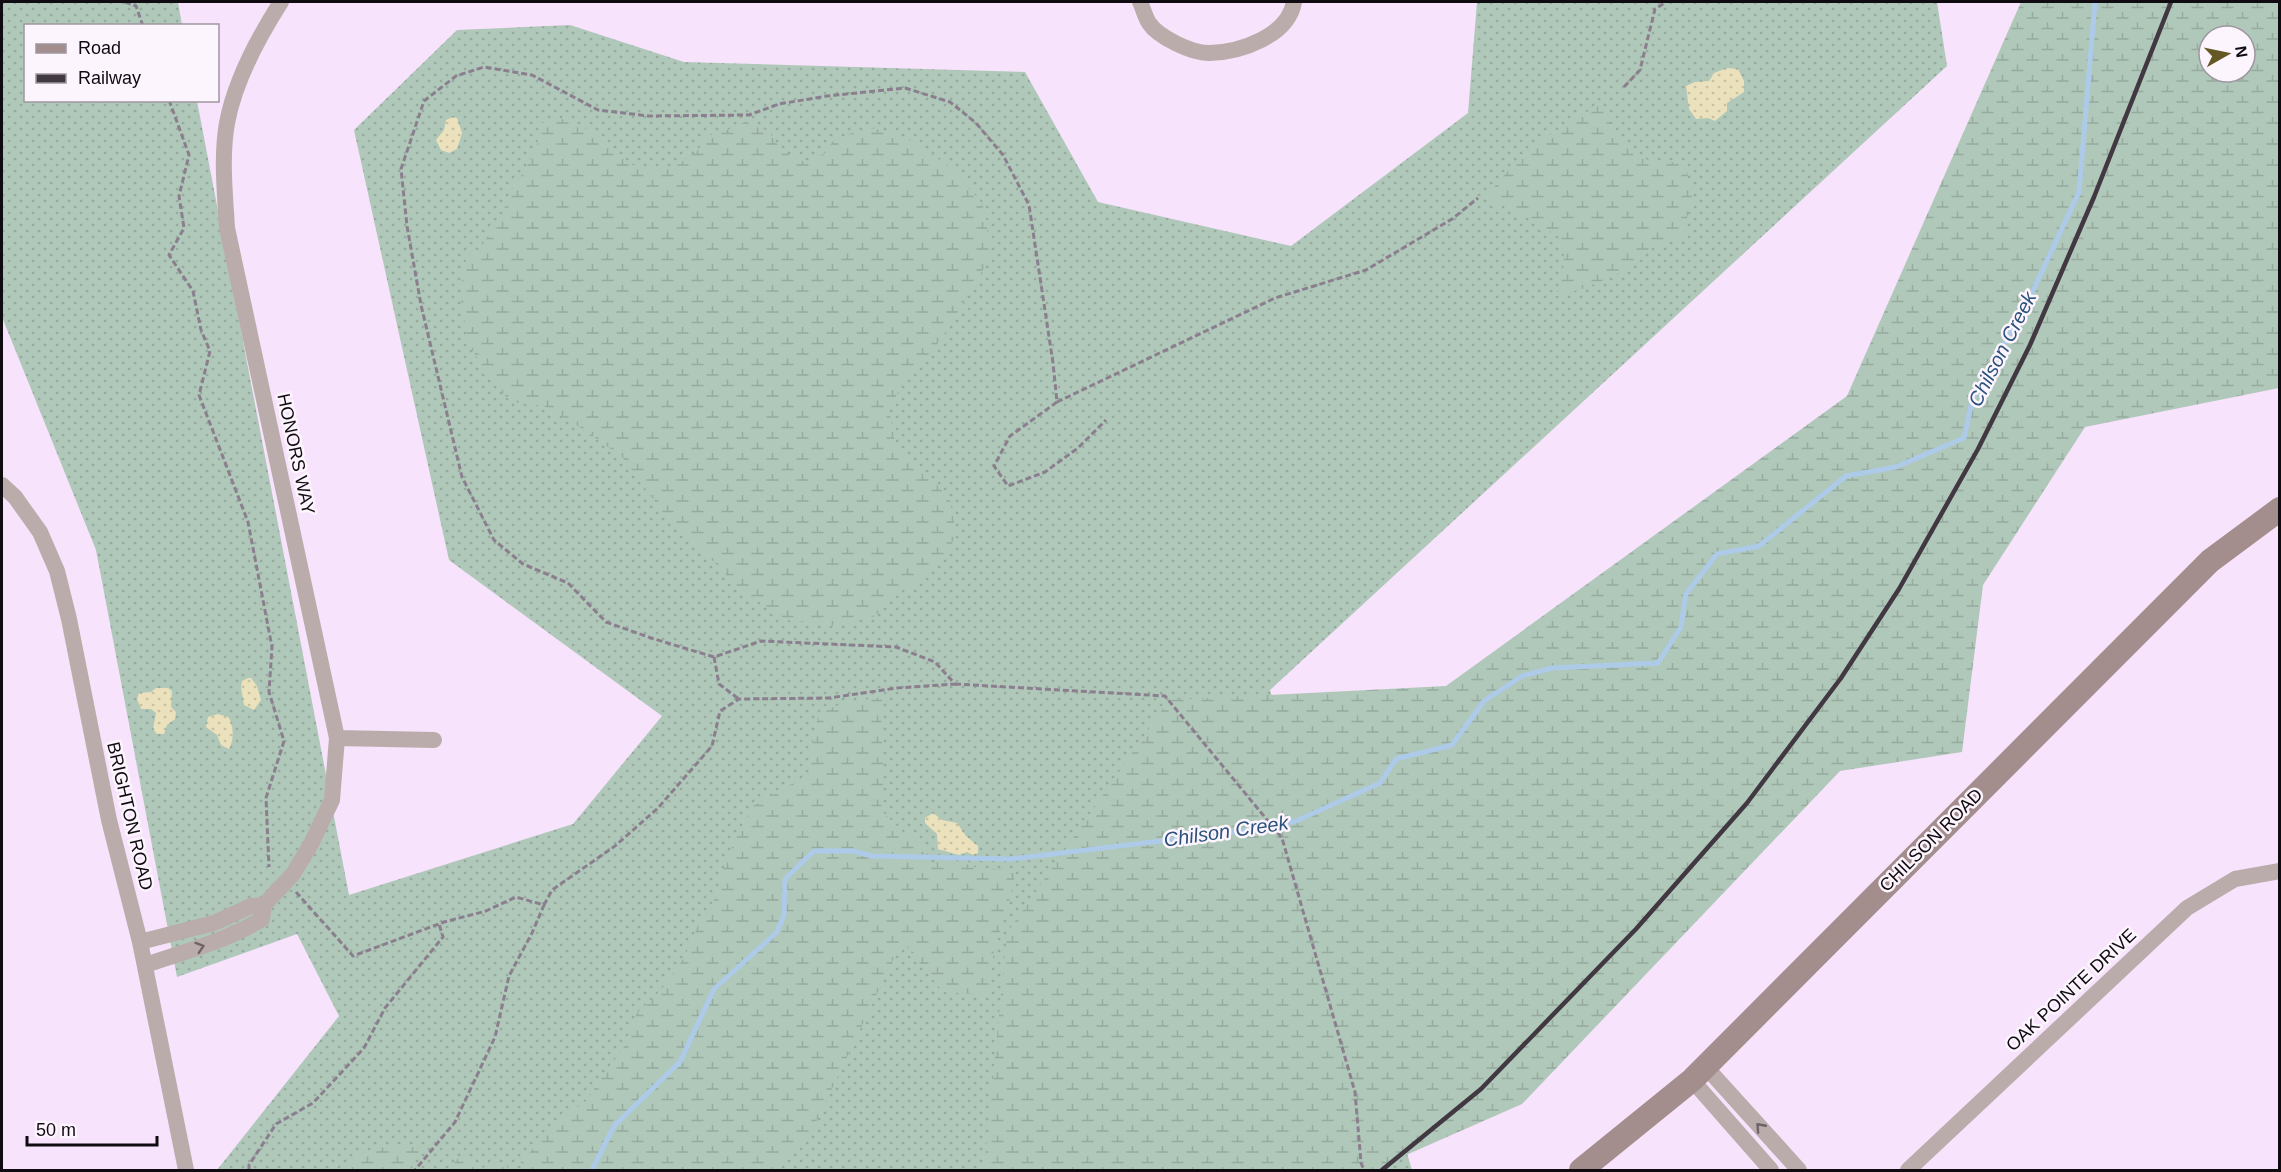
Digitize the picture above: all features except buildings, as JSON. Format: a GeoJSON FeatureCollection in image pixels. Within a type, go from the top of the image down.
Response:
{"type":"FeatureCollection","features":[{"type":"Feature","properties":{"kind":"main road","name":"CHILSON ROAD"},"geometry":{"type":"LineString","coordinates":[[1581,1170],[1698,1073],[2210,561],[2280,509]]}},
{"type":"Feature","properties":{"kind":"street","name":"HONORS WAY"},"geometry":{"type":"LineString","coordinates":[[145,965],[210,944],[248,928],[262,919],[264,905],[293,874],[311,844],[332,800],[337,738],[226,217],[223,175],[227,123],[238,86],[260,35],[280,2]]}},
{"type":"Feature","properties":{"kind":"street"},"geometry":{"type":"LineString","coordinates":[[1140,2],[1149,24],[1162,34],[1173,42],[1207,53],[1240,48],[1269,36],[1292,14],[1294,2]]}},
{"type":"Feature","properties":{"kind":"street","name":"BRIGHTON ROAD"},"geometry":{"type":"LineString","coordinates":[[2,485],[15,497],[40,532],[57,571],[69,619],[109,820],[145,965],[186,1170]]}},
{"type":"Feature","properties":{"kind":"street"},"geometry":{"type":"LineString","coordinates":[[337,738],[435,740]]}},
{"type":"Feature","properties":{"kind":"street","name":"OAK POINTE DRIVE"},"geometry":{"type":"LineString","coordinates":[[1908,1170],[2187,908],[2235,879],[2280,871]]}},
{"type":"Feature","properties":{"kind":"street"},"geometry":{"type":"LineString","coordinates":[[140,942],[214,922],[251,906],[264,905]]}},
{"type":"Feature","properties":{"kind":"street"},"geometry":{"type":"LineString","coordinates":[[1698,1073],[1771,1170]]}},
{"type":"Feature","properties":{"kind":"street"},"geometry":{"type":"LineString","coordinates":[[1698,1073],[1799,1170]]}},
{"type":"Feature","properties":{"kind":"path"},"geometry":{"type":"LineString","coordinates":[[125,2],[136,6],[142,24]]}},
{"type":"Feature","properties":{"kind":"path"},"geometry":{"type":"LineString","coordinates":[[1624,87],[1640,70],[1655,9],[1666,2]]}},
{"type":"Feature","properties":{"kind":"path"},"geometry":{"type":"LineString","coordinates":[[955,684],[935,662],[896,647],[760,641],[714,657],[606,622],[568,583],[524,564],[494,540],[462,477],[421,305],[407,226],[401,169],[424,101],[456,76],[484,67],[532,75],[598,110],[649,116],[749,115],[779,104],[827,96],[905,88],[950,102],[976,123],[1003,155],[1029,205],[1057,402]]}},
{"type":"Feature","properties":{"kind":"path"},"geometry":{"type":"LineString","coordinates":[[170,102],[189,155],[179,196],[184,228],[169,255],[193,291],[201,330],[210,351],[199,395],[248,522],[272,647],[269,692],[284,741],[266,798],[269,867]]}},
{"type":"Feature","properties":{"kind":"path"},"geometry":{"type":"LineString","coordinates":[[1106,420],[1078,448],[1045,472],[1008,486],[994,466],[1010,436],[1057,402],[1275,298],[1366,270],[1452,219],[1478,198]]}},
{"type":"Feature","properties":{"kind":"path"},"geometry":{"type":"LineString","coordinates":[[714,657],[719,684],[739,699]]}},
{"type":"Feature","properties":{"kind":"path"},"geometry":{"type":"LineString","coordinates":[[415,1170],[455,1122],[495,1037],[509,976],[552,890],[615,846],[658,808],[711,746],[720,711],[739,699],[829,698],[897,688],[955,684],[1165,696],[1282,838],[1356,1092],[1361,1163],[1364,1170]]}},
{"type":"Feature","properties":{"kind":"path"},"geometry":{"type":"LineString","coordinates":[[293,889],[353,956],[444,922],[486,911],[516,897],[544,905]]}},
{"type":"Feature","properties":{"kind":"path"},"geometry":{"type":"LineString","coordinates":[[249,1170],[249,1165],[276,1124],[313,1103],[364,1048],[386,1008],[442,938],[439,924]]}},
{"type":"Feature","properties":{"kind":"green space"},"geometry":{"type":"Polygon","coordinates":[[[2,2],[178,2],[182,24],[24,24],[24,102],[197,102],[349,895],[573,824],[662,716],[449,560],[354,130],[457,30],[570,25],[684,62],[1025,72],[1098,202],[1291,246],[1468,113],[1477,2],[1937,2],[1947,66],[1270,690],[1412,1170],[217,1170],[339,1016],[297,934],[177,977],[96,550],[2,317],[2,2]]]}},
{"type":"Feature","properties":{"kind":"green space"},"geometry":{"type":"Polygon","coordinates":[[[2021,2],[2279,2],[2279,388],[2085,427],[1983,585],[1962,752],[1840,771],[1522,1104],[1372,1170],[984,1170],[1007,933],[1169,700],[1446,686],[1847,396],[2021,2]]]}},
{"type":"Feature","properties":{"kind":"green space"},"geometry":{"type":"Polygon","coordinates":[[[1601,105],[1608,112],[1611,125],[1623,144],[1636,157],[1658,162],[1672,162],[1687,172],[1692,196],[1683,236],[1652,247],[1636,264],[1611,277],[1585,288],[1556,296],[1563,273],[1564,250],[1559,237],[1533,220],[1487,198],[1522,157],[1570,121],[1601,105]]]}},
{"type":"Feature","properties":{"kind":"green space"},"geometry":{"type":"Polygon","coordinates":[[[555,117],[581,125],[637,168],[676,166],[698,150],[706,136],[725,131],[747,121],[770,132],[774,141],[789,155],[805,162],[825,153],[833,141],[870,128],[890,132],[915,143],[953,169],[981,202],[986,216],[990,258],[947,330],[926,360],[903,383],[889,409],[895,443],[950,500],[956,532],[947,556],[924,578],[900,592],[875,616],[837,626],[787,620],[742,591],[665,515],[622,457],[583,429],[544,406],[511,402],[494,384],[469,345],[461,302],[463,265],[470,254],[482,245],[500,219],[513,187],[524,172],[537,146],[540,124],[555,117]]]}},
{"type":"Feature","properties":{"kind":"green space"},"geometry":{"type":"Polygon","coordinates":[[[882,697],[881,731],[884,769],[881,810],[903,832],[919,841],[931,864],[947,858],[978,868],[1016,870],[1008,907],[994,950],[988,995],[943,992],[902,941],[809,1137],[771,1170],[522,1170],[521,1162],[552,1128],[588,1099],[603,1074],[623,1049],[637,1013],[661,990],[684,958],[700,921],[716,897],[725,863],[753,806],[811,773],[811,749],[819,712],[845,703],[882,697]]]}},
{"type":"Feature","properties":{"kind":"green space"},"geometry":{"type":"Polygon","coordinates":[[[397,1144],[421,1149],[409,1170],[338,1170],[343,1164],[357,1156],[397,1144]]]}},
{"type":"Feature","properties":{"kind":"green space"},"geometry":{"type":"Polygon","coordinates":[[[460,1157],[469,1157],[485,1169],[504,1162],[509,1170],[454,1170],[455,1161],[460,1157]]]}},
{"type":"Feature","properties":{"kind":"sand"},"geometry":{"type":"Polygon","coordinates":[[[1727,68],[1738,69],[1744,81],[1744,92],[1727,103],[1727,111],[1715,121],[1708,118],[1696,119],[1689,109],[1686,86],[1695,82],[1709,81],[1714,73],[1727,68]]]}},
{"type":"Feature","properties":{"kind":"sand"},"geometry":{"type":"Polygon","coordinates":[[[457,118],[462,133],[457,149],[449,153],[441,150],[436,140],[444,130],[446,120],[457,118]]]}},
{"type":"Feature","properties":{"kind":"sand"},"geometry":{"type":"Polygon","coordinates":[[[251,678],[257,686],[261,700],[254,710],[244,705],[241,687],[242,681],[251,678]]]}},
{"type":"Feature","properties":{"kind":"sand"},"geometry":{"type":"Polygon","coordinates":[[[156,688],[168,688],[172,691],[171,707],[176,712],[175,719],[167,725],[164,734],[157,734],[153,729],[156,713],[151,709],[141,709],[137,699],[139,693],[151,692],[156,688]]]}},
{"type":"Feature","properties":{"kind":"sand"},"geometry":{"type":"Polygon","coordinates":[[[218,714],[228,717],[231,724],[232,737],[229,749],[221,745],[217,735],[206,727],[208,717],[218,714]]]}},
{"type":"Feature","properties":{"kind":"sand"},"geometry":{"type":"Polygon","coordinates":[[[933,813],[942,820],[957,823],[966,836],[978,846],[978,853],[973,855],[967,852],[959,855],[938,849],[937,834],[925,823],[925,818],[933,813]]]}},
{"type":"Feature","properties":{"kind":"waterway","name":"Chilson Creek"},"geometry":{"type":"LineString","coordinates":[[592,1170],[614,1126],[680,1062],[714,989],[777,932],[784,915],[785,879],[814,851],[853,851],[872,856],[1011,859],[1268,828],[1296,821],[1380,783],[1396,759],[1452,745],[1484,701],[1522,676],[1552,668],[1658,663],[1681,627],[1686,594],[1717,554],[1759,546],[1846,476],[1896,467],[1964,438],[1972,401],[2030,297],[2079,192],[2095,2]]}},
{"type":"Feature","properties":{"kind":"railway"},"geometry":{"type":"LineString","coordinates":[[1382,1170],[1481,1089],[1636,929],[1747,803],[1841,678],[1899,589],[1978,449],[2030,345],[2094,197],[2171,2]]}}]}
